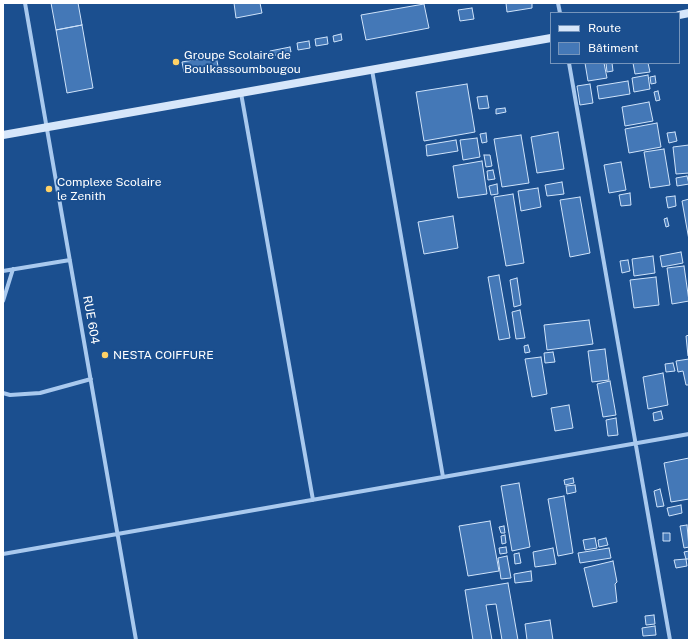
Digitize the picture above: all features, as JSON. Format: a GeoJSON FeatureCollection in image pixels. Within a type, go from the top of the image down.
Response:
{"type":"FeatureCollection","features":[{"type":"Feature","properties":{"kind":"street","name":"RUE 604"},"geometry":{"type":"LineString","coordinates":[[25,3],[136,640]]}},
{"type":"Feature","properties":{"kind":"street"},"geometry":{"type":"LineString","coordinates":[[3,135],[550,38]]}},
{"type":"Feature","properties":{"kind":"street"},"geometry":{"type":"LineString","coordinates":[[569,64],[670,640]]}},
{"type":"Feature","properties":{"kind":"street"},"geometry":{"type":"LineString","coordinates":[[372,70],[443,477]]}},
{"type":"Feature","properties":{"kind":"street"},"geometry":{"type":"LineString","coordinates":[[241,93],[313,500]]}},
{"type":"Feature","properties":{"kind":"street"},"geometry":{"type":"LineString","coordinates":[[3,271],[70,260]]}},
{"type":"Feature","properties":{"kind":"street"},"geometry":{"type":"LineString","coordinates":[[3,301],[13,269]]}},
{"type":"Feature","properties":{"kind":"street"},"geometry":{"type":"LineString","coordinates":[[3,393],[10,395],[40,393],[91,378]]}},
{"type":"Feature","properties":{"kind":"street"},"geometry":{"type":"LineString","coordinates":[[3,554],[689,434]]}},
{"type":"Feature","properties":{"kind":"building"},"geometry":{"type":"Polygon","coordinates":[[[51,3],[78,3],[82,25],[56,30],[51,3]]]}},
{"type":"Feature","properties":{"kind":"building"},"geometry":{"type":"Polygon","coordinates":[[[234,3],[260,3],[262,13],[236,18],[234,3]]]}},
{"type":"Feature","properties":{"kind":"building"},"geometry":{"type":"Polygon","coordinates":[[[506,3],[532,3],[532,8],[507,12],[506,3]]]}},
{"type":"Feature","properties":{"kind":"building"},"geometry":{"type":"Polygon","coordinates":[[[424,4],[429,28],[366,40],[361,15],[424,4]]]}},
{"type":"Feature","properties":{"kind":"building"},"geometry":{"type":"Polygon","coordinates":[[[472,8],[474,19],[460,21],[458,10],[472,8]]]}},
{"type":"Feature","properties":{"kind":"building"},"geometry":{"type":"Polygon","coordinates":[[[82,25],[93,88],[67,93],[56,30],[82,25]]]}},
{"type":"Feature","properties":{"kind":"building"},"geometry":{"type":"Polygon","coordinates":[[[341,34],[342,40],[334,42],[333,36],[341,34]]]}},
{"type":"Feature","properties":{"kind":"building"},"geometry":{"type":"Polygon","coordinates":[[[327,37],[328,44],[316,46],[315,39],[327,37]]]}},
{"type":"Feature","properties":{"kind":"building"},"geometry":{"type":"Polygon","coordinates":[[[309,41],[310,48],[298,50],[297,43],[309,41]]]}},
{"type":"Feature","properties":{"kind":"building"},"geometry":{"type":"Polygon","coordinates":[[[290,47],[291,52],[271,56],[270,51],[290,47]]]}},
{"type":"Feature","properties":{"kind":"building"},"geometry":{"type":"Polygon","coordinates":[[[216,56],[218,66],[184,72],[182,62],[216,56]]]}},
{"type":"Feature","properties":{"kind":"building"},"geometry":{"type":"Polygon","coordinates":[[[585,64],[604,64],[607,78],[588,81],[585,64]]]}},
{"type":"Feature","properties":{"kind":"building"},"geometry":{"type":"Polygon","coordinates":[[[606,64],[612,64],[613,71],[607,72],[606,64]]]}},
{"type":"Feature","properties":{"kind":"building"},"geometry":{"type":"Polygon","coordinates":[[[633,64],[648,64],[650,72],[635,74],[633,64]]]}},
{"type":"Feature","properties":{"kind":"building"},"geometry":{"type":"Polygon","coordinates":[[[648,75],[650,89],[634,92],[632,78],[648,75]]]}},
{"type":"Feature","properties":{"kind":"building"},"geometry":{"type":"Polygon","coordinates":[[[655,76],[656,83],[651,84],[650,77],[655,76]]]}},
{"type":"Feature","properties":{"kind":"building"},"geometry":{"type":"Polygon","coordinates":[[[628,81],[630,94],[599,99],[597,86],[628,81]]]}},
{"type":"Feature","properties":{"kind":"building"},"geometry":{"type":"Polygon","coordinates":[[[467,84],[475,132],[424,141],[416,92],[467,84]]]}},
{"type":"Feature","properties":{"kind":"building"},"geometry":{"type":"Polygon","coordinates":[[[590,84],[593,103],[580,105],[577,86],[590,84]]]}},
{"type":"Feature","properties":{"kind":"building"},"geometry":{"type":"Polygon","coordinates":[[[658,91],[660,100],[656,101],[654,92],[658,91]]]}},
{"type":"Feature","properties":{"kind":"building"},"geometry":{"type":"Polygon","coordinates":[[[487,96],[489,108],[479,109],[477,97],[487,96]]]}},
{"type":"Feature","properties":{"kind":"building"},"geometry":{"type":"Polygon","coordinates":[[[649,102],[653,121],[625,126],[622,107],[649,102]]]}},
{"type":"Feature","properties":{"kind":"building"},"geometry":{"type":"Polygon","coordinates":[[[505,108],[506,112],[496,114],[496,109],[505,108]]]}},
{"type":"Feature","properties":{"kind":"building"},"geometry":{"type":"Polygon","coordinates":[[[657,123],[661,147],[629,153],[625,129],[657,123]]]}},
{"type":"Feature","properties":{"kind":"building"},"geometry":{"type":"Polygon","coordinates":[[[558,132],[564,169],[537,173],[531,137],[558,132]]]}},
{"type":"Feature","properties":{"kind":"building"},"geometry":{"type":"Polygon","coordinates":[[[675,132],[677,141],[669,143],[667,133],[675,132]]]}},
{"type":"Feature","properties":{"kind":"building"},"geometry":{"type":"Polygon","coordinates":[[[486,133],[487,142],[482,143],[480,134],[486,133]]]}},
{"type":"Feature","properties":{"kind":"building"},"geometry":{"type":"Polygon","coordinates":[[[521,135],[529,183],[502,187],[494,139],[521,135]]]}},
{"type":"Feature","properties":{"kind":"building"},"geometry":{"type":"Polygon","coordinates":[[[477,138],[480,157],[463,160],[460,140],[477,138]]]}},
{"type":"Feature","properties":{"kind":"building"},"geometry":{"type":"Polygon","coordinates":[[[456,140],[458,151],[427,156],[426,145],[456,140]]]}},
{"type":"Feature","properties":{"kind":"building"},"geometry":{"type":"Polygon","coordinates":[[[689,145],[689,173],[676,174],[673,147],[689,145]]]}},
{"type":"Feature","properties":{"kind":"building"},"geometry":{"type":"Polygon","coordinates":[[[664,149],[670,185],[650,188],[644,152],[664,149]]]}},
{"type":"Feature","properties":{"kind":"building"},"geometry":{"type":"Polygon","coordinates":[[[484,155],[490,155],[492,166],[486,167],[484,155]]]}},
{"type":"Feature","properties":{"kind":"building"},"geometry":{"type":"Polygon","coordinates":[[[482,161],[487,194],[458,198],[453,166],[482,161]]]}},
{"type":"Feature","properties":{"kind":"building"},"geometry":{"type":"Polygon","coordinates":[[[621,162],[626,190],[609,193],[604,165],[621,162]]]}},
{"type":"Feature","properties":{"kind":"building"},"geometry":{"type":"Polygon","coordinates":[[[493,170],[495,179],[488,180],[487,171],[493,170]]]}},
{"type":"Feature","properties":{"kind":"building"},"geometry":{"type":"Polygon","coordinates":[[[687,176],[689,184],[677,186],[676,178],[687,176]]]}},
{"type":"Feature","properties":{"kind":"building"},"geometry":{"type":"Polygon","coordinates":[[[562,182],[564,194],[547,196],[545,185],[562,182]]]}},
{"type":"Feature","properties":{"kind":"building"},"geometry":{"type":"Polygon","coordinates":[[[497,184],[498,194],[491,195],[489,186],[497,184]]]}},
{"type":"Feature","properties":{"kind":"building"},"geometry":{"type":"Polygon","coordinates":[[[538,188],[541,207],[521,211],[518,191],[538,188]]]}},
{"type":"Feature","properties":{"kind":"building"},"geometry":{"type":"Polygon","coordinates":[[[630,193],[631,205],[621,206],[619,195],[630,193]]]}},
{"type":"Feature","properties":{"kind":"building"},"geometry":{"type":"Polygon","coordinates":[[[513,194],[524,263],[506,266],[494,197],[513,194]]]}},
{"type":"Feature","properties":{"kind":"building"},"geometry":{"type":"Polygon","coordinates":[[[675,196],[676,206],[668,208],[666,197],[675,196]]]}},
{"type":"Feature","properties":{"kind":"building"},"geometry":{"type":"Polygon","coordinates":[[[580,197],[590,253],[570,257],[560,200],[580,197]]]}},
{"type":"Feature","properties":{"kind":"building"},"geometry":{"type":"Polygon","coordinates":[[[689,199],[689,240],[682,201],[689,199]]]}},
{"type":"Feature","properties":{"kind":"building"},"geometry":{"type":"Polygon","coordinates":[[[453,216],[458,248],[424,254],[418,222],[453,216]]]}},
{"type":"Feature","properties":{"kind":"building"},"geometry":{"type":"Polygon","coordinates":[[[667,218],[669,226],[666,227],[664,219],[667,218]]]}},
{"type":"Feature","properties":{"kind":"building"},"geometry":{"type":"Polygon","coordinates":[[[681,252],[683,263],[662,267],[660,256],[681,252]]]}},
{"type":"Feature","properties":{"kind":"building"},"geometry":{"type":"Polygon","coordinates":[[[653,256],[655,273],[634,276],[632,259],[653,256]]]}},
{"type":"Feature","properties":{"kind":"building"},"geometry":{"type":"Polygon","coordinates":[[[628,260],[630,271],[622,273],[620,261],[628,260]]]}},
{"type":"Feature","properties":{"kind":"building"},"geometry":{"type":"Polygon","coordinates":[[[684,266],[689,301],[672,304],[667,268],[684,266]]]}},
{"type":"Feature","properties":{"kind":"building"},"geometry":{"type":"Polygon","coordinates":[[[499,275],[510,338],[499,340],[488,277],[499,275]]]}},
{"type":"Feature","properties":{"kind":"building"},"geometry":{"type":"Polygon","coordinates":[[[656,277],[659,305],[634,308],[630,280],[656,277]]]}},
{"type":"Feature","properties":{"kind":"building"},"geometry":{"type":"Polygon","coordinates":[[[517,278],[521,305],[514,307],[510,280],[517,278]]]}},
{"type":"Feature","properties":{"kind":"building"},"geometry":{"type":"Polygon","coordinates":[[[520,310],[525,338],[516,339],[512,312],[520,310]]]}},
{"type":"Feature","properties":{"kind":"building"},"geometry":{"type":"Polygon","coordinates":[[[589,320],[593,344],[547,350],[544,325],[589,320]]]}},
{"type":"Feature","properties":{"kind":"building"},"geometry":{"type":"Polygon","coordinates":[[[689,335],[689,356],[688,356],[686,336],[689,335]]]}},
{"type":"Feature","properties":{"kind":"building"},"geometry":{"type":"Polygon","coordinates":[[[528,345],[530,352],[525,353],[524,346],[528,345]]]}},
{"type":"Feature","properties":{"kind":"building"},"geometry":{"type":"Polygon","coordinates":[[[605,349],[609,380],[592,382],[588,351],[605,349]]]}},
{"type":"Feature","properties":{"kind":"building"},"geometry":{"type":"Polygon","coordinates":[[[553,352],[555,362],[545,363],[544,353],[553,352]]]}},
{"type":"Feature","properties":{"kind":"building"},"geometry":{"type":"Polygon","coordinates":[[[541,357],[547,394],[532,397],[525,359],[541,357]]]}},
{"type":"Feature","properties":{"kind":"building"},"geometry":{"type":"Polygon","coordinates":[[[689,359],[689,385],[686,385],[683,371],[678,372],[676,361],[689,359]]]}},
{"type":"Feature","properties":{"kind":"building"},"geometry":{"type":"Polygon","coordinates":[[[673,363],[675,371],[666,372],[665,364],[673,363]]]}},
{"type":"Feature","properties":{"kind":"building"},"geometry":{"type":"Polygon","coordinates":[[[663,373],[668,405],[648,409],[643,377],[663,373]]]}},
{"type":"Feature","properties":{"kind":"building"},"geometry":{"type":"Polygon","coordinates":[[[610,381],[616,415],[603,417],[597,384],[610,381]]]}},
{"type":"Feature","properties":{"kind":"building"},"geometry":{"type":"Polygon","coordinates":[[[569,405],[573,428],[555,431],[551,408],[569,405]]]}},
{"type":"Feature","properties":{"kind":"building"},"geometry":{"type":"Polygon","coordinates":[[[661,411],[663,419],[654,421],[653,413],[661,411]]]}},
{"type":"Feature","properties":{"kind":"building"},"geometry":{"type":"Polygon","coordinates":[[[616,418],[618,435],[608,436],[606,420],[616,418]]]}},
{"type":"Feature","properties":{"kind":"building"},"geometry":{"type":"Polygon","coordinates":[[[689,458],[689,499],[671,502],[664,463],[689,458]]]}},
{"type":"Feature","properties":{"kind":"building"},"geometry":{"type":"Polygon","coordinates":[[[573,478],[574,483],[565,485],[564,480],[573,478]]]}},
{"type":"Feature","properties":{"kind":"building"},"geometry":{"type":"Polygon","coordinates":[[[519,483],[530,547],[512,551],[501,486],[519,483]]]}},
{"type":"Feature","properties":{"kind":"building"},"geometry":{"type":"Polygon","coordinates":[[[575,485],[576,492],[567,494],[566,486],[575,485]]]}},
{"type":"Feature","properties":{"kind":"building"},"geometry":{"type":"Polygon","coordinates":[[[660,489],[664,506],[657,507],[654,491],[660,489]]]}},
{"type":"Feature","properties":{"kind":"building"},"geometry":{"type":"Polygon","coordinates":[[[564,496],[573,553],[558,556],[548,499],[564,496]]]}},
{"type":"Feature","properties":{"kind":"building"},"geometry":{"type":"Polygon","coordinates":[[[681,505],[682,513],[669,516],[667,508],[681,505]]]}},
{"type":"Feature","properties":{"kind":"building"},"geometry":{"type":"Polygon","coordinates":[[[490,521],[499,571],[468,576],[459,526],[490,521]]]}},
{"type":"Feature","properties":{"kind":"building"},"geometry":{"type":"Polygon","coordinates":[[[687,525],[689,547],[684,548],[680,526],[687,525]]]}},
{"type":"Feature","properties":{"kind":"building"},"geometry":{"type":"Polygon","coordinates":[[[504,526],[505,533],[501,533],[499,527],[504,526]]]}},
{"type":"Feature","properties":{"kind":"building"},"geometry":{"type":"Polygon","coordinates":[[[663,533],[670,533],[670,541],[663,541],[663,533]]]}},
{"type":"Feature","properties":{"kind":"building"},"geometry":{"type":"Polygon","coordinates":[[[505,535],[506,543],[502,544],[501,536],[505,535]]]}},
{"type":"Feature","properties":{"kind":"building"},"geometry":{"type":"Polygon","coordinates":[[[595,538],[597,548],[585,550],[583,540],[595,538]]]}},
{"type":"Feature","properties":{"kind":"building"},"geometry":{"type":"Polygon","coordinates":[[[606,538],[608,545],[599,547],[598,540],[606,538]]]}},
{"type":"Feature","properties":{"kind":"building"},"geometry":{"type":"Polygon","coordinates":[[[506,547],[507,553],[500,554],[499,548],[506,547]]]}},
{"type":"Feature","properties":{"kind":"building"},"geometry":{"type":"Polygon","coordinates":[[[553,548],[556,564],[535,567],[533,552],[553,548]]]}},
{"type":"Feature","properties":{"kind":"building"},"geometry":{"type":"Polygon","coordinates":[[[609,548],[611,558],[580,563],[578,553],[609,548]]]}},
{"type":"Feature","properties":{"kind":"building"},"geometry":{"type":"Polygon","coordinates":[[[689,551],[689,559],[686,559],[684,552],[689,551]]]}},
{"type":"Feature","properties":{"kind":"building"},"geometry":{"type":"Polygon","coordinates":[[[519,553],[521,563],[515,564],[514,554],[519,553]]]}},
{"type":"Feature","properties":{"kind":"building"},"geometry":{"type":"Polygon","coordinates":[[[507,556],[511,578],[501,579],[498,558],[507,556]]]}},
{"type":"Feature","properties":{"kind":"building"},"geometry":{"type":"Polygon","coordinates":[[[686,559],[687,566],[676,568],[674,560],[686,559]]]}},
{"type":"Feature","properties":{"kind":"building"},"geometry":{"type":"Polygon","coordinates":[[[613,561],[617,582],[615,584],[617,602],[593,607],[584,568],[613,561]]]}},
{"type":"Feature","properties":{"kind":"building"},"geometry":{"type":"Polygon","coordinates":[[[531,571],[532,581],[515,583],[514,574],[531,571]]]}},
{"type":"Feature","properties":{"kind":"building"},"geometry":{"type":"Polygon","coordinates":[[[508,583],[518,640],[502,640],[496,604],[486,605],[492,640],[473,640],[465,590],[508,583]]]}},
{"type":"Feature","properties":{"kind":"building"},"geometry":{"type":"Polygon","coordinates":[[[654,615],[655,624],[646,625],[645,616],[654,615]]]}},
{"type":"Feature","properties":{"kind":"building"},"geometry":{"type":"Polygon","coordinates":[[[550,620],[553,640],[527,640],[525,624],[550,620]]]}},
{"type":"Feature","properties":{"kind":"building"},"geometry":{"type":"Polygon","coordinates":[[[655,626],[656,635],[643,636],[642,628],[655,626]]]}},
{"type":"Feature","properties":{"kind":"place","name":"Groupe Scolaire de Boulkassoumbougou"},"geometry":{"type":"Point","coordinates":[176,62]}},
{"type":"Feature","properties":{"kind":"place","name":"Complexe Scolaire le Zenith"},"geometry":{"type":"Point","coordinates":[49,189]}},
{"type":"Feature","properties":{"kind":"place","name":"NESTA COIFFURE"},"geometry":{"type":"Point","coordinates":[105,355]}}]}
